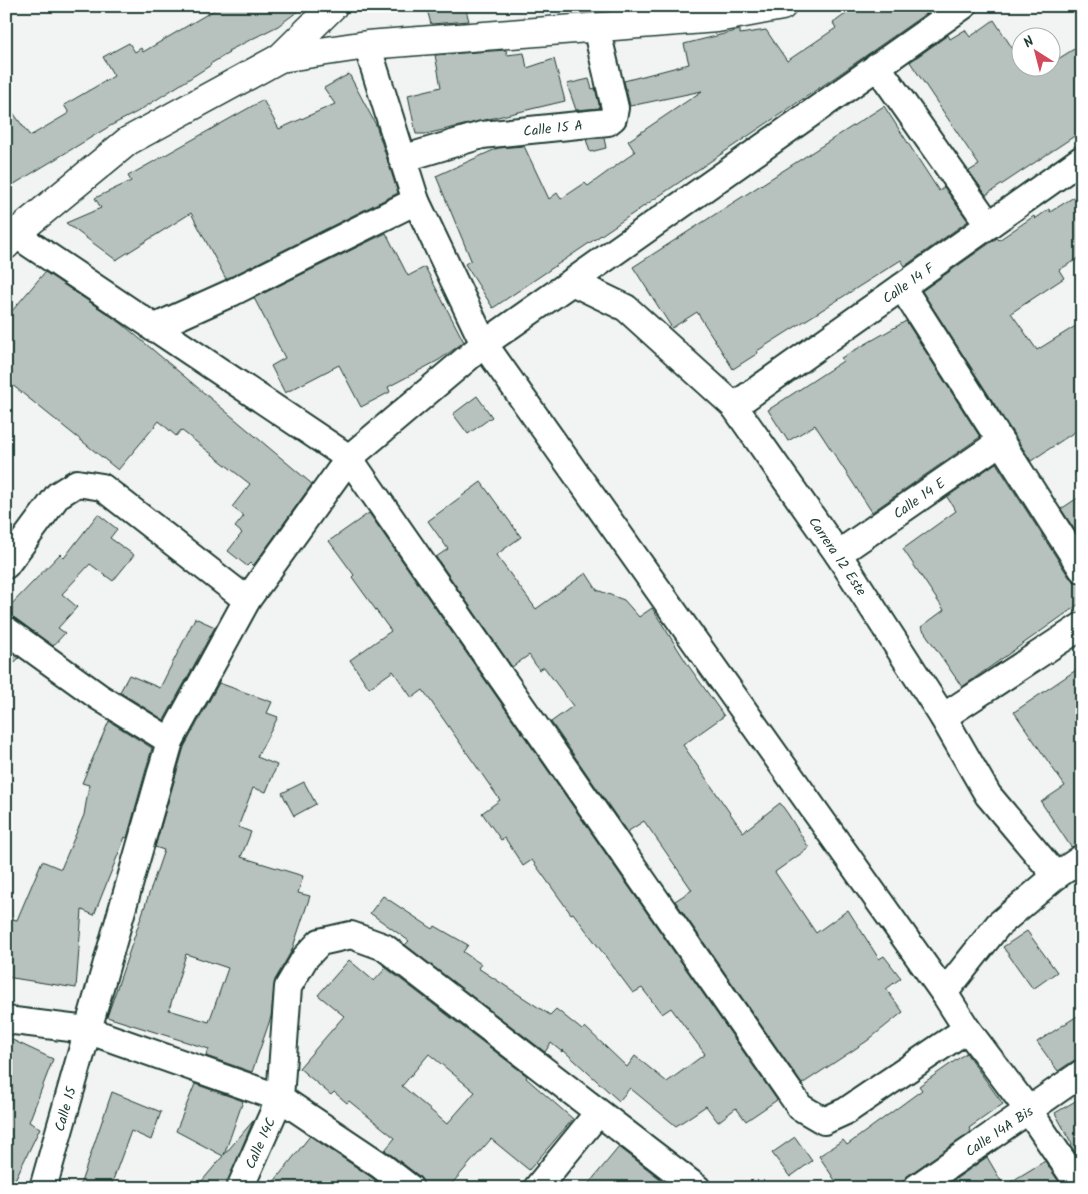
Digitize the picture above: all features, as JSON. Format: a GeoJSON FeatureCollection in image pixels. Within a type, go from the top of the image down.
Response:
{"type":"FeatureCollection","features":[{"type":"Feature","properties":{"kind":"main road"},"geometry":{"type":"LineString","coordinates":[[11,240],[128,141],[280,58],[333,6]]}},
{"type":"Feature","properties":{"kind":"main road"},"geometry":{"type":"LineString","coordinates":[[280,58],[367,45],[717,18],[782,6]]}},
{"type":"Feature","properties":{"kind":"street","name":"Calle 15"},"geometry":{"type":"LineString","coordinates":[[43,1188],[170,741],[246,600],[349,458],[484,344],[963,6]]}},
{"type":"Feature","properties":{"kind":"street","name":"Calle 15 A"},"geometry":{"type":"LineString","coordinates":[[402,159],[482,135],[608,122],[613,118],[615,108],[596,27]]}},
{"type":"Feature","properties":{"kind":"street"},"geometry":{"type":"LineString","coordinates":[[367,45],[416,201],[484,344],[944,992],[967,1029],[1029,1111],[1081,1188]]}},
{"type":"Feature","properties":{"kind":"street"},"geometry":{"type":"LineString","coordinates":[[877,66],[989,225]]}},
{"type":"Feature","properties":{"kind":"street","name":"Calle 14 F"},"geometry":{"type":"LineString","coordinates":[[734,406],[1082,159]]}},
{"type":"Feature","properties":{"kind":"street"},"geometry":{"type":"LineString","coordinates":[[153,328],[231,293],[416,201]]}},
{"type":"Feature","properties":{"kind":"street"},"geometry":{"type":"LineString","coordinates":[[11,240],[153,328],[349,458],[800,1107],[824,1121],[846,1111],[967,1029]]}},
{"type":"Feature","properties":{"kind":"street","name":"Carrera 12 Este"},"geometry":{"type":"LineString","coordinates":[[572,282],[626,308],[734,406],[838,554],[943,717],[988,795],[1056,876]]}},
{"type":"Feature","properties":{"kind":"street"},"geometry":{"type":"LineString","coordinates":[[902,287],[1082,569]]}},
{"type":"Feature","properties":{"kind":"street","name":"Calle 14 E"},"geometry":{"type":"LineString","coordinates":[[838,554],[1000,442]]}},
{"type":"Feature","properties":{"kind":"street"},"geometry":{"type":"LineString","coordinates":[[6,565],[58,495],[77,483],[102,487],[246,600]]}},
{"type":"Feature","properties":{"kind":"street"},"geometry":{"type":"LineString","coordinates":[[943,717],[1082,626]]}},
{"type":"Feature","properties":{"kind":"street"},"geometry":{"type":"LineString","coordinates":[[6,630],[99,697],[170,741]]}},
{"type":"Feature","properties":{"kind":"street"},"geometry":{"type":"LineString","coordinates":[[944,992],[998,925],[1056,876],[1082,858]]}},
{"type":"Feature","properties":{"kind":"street","name":"Calle 14C"},"geometry":{"type":"LineString","coordinates":[[240,1188],[280,1098],[288,987],[305,958],[320,942],[351,935],[384,947],[697,1188]]}},
{"type":"Feature","properties":{"kind":"street"},"geometry":{"type":"LineString","coordinates":[[6,1020],[87,1030],[280,1098],[380,1165],[410,1188]]}},
{"type":"Feature","properties":{"kind":"street","name":"Calle 14A Bis"},"geometry":{"type":"LineString","coordinates":[[916,1188],[1082,1073]]}},
{"type":"Feature","properties":{"kind":"street"},"geometry":{"type":"LineString","coordinates":[[537,1188],[598,1113]]}},
{"type":"Feature","properties":{"kind":"building"},"geometry":{"type":"Polygon","coordinates":[[[221,6],[305,6],[278,26],[228,51],[229,53],[137,112],[110,126],[6,189],[6,103],[30,136],[69,113],[64,105],[114,76],[103,57],[129,43],[135,52],[141,48],[143,52],[221,6]]]}},
{"type":"Feature","properties":{"kind":"building"},"geometry":{"type":"Polygon","coordinates":[[[426,6],[465,6],[469,21],[431,24],[426,6]]]}},
{"type":"Feature","properties":{"kind":"building"},"geometry":{"type":"Polygon","coordinates":[[[857,6],[928,6],[931,10],[834,78],[493,308],[465,264],[471,260],[436,176],[498,148],[524,146],[549,199],[557,193],[561,199],[585,183],[588,186],[635,152],[628,141],[702,91],[630,106],[624,81],[689,64],[684,44],[740,30],[740,34],[766,30],[787,61],[836,28],[833,23],[857,6]]]}},
{"type":"Feature","properties":{"kind":"building"},"geometry":{"type":"Polygon","coordinates":[[[994,20],[1010,45],[1010,78],[1060,78],[1060,58],[1082,44],[1082,131],[986,195],[969,171],[979,165],[910,62],[948,35],[950,39],[965,30],[970,37],[994,20]]]}},
{"type":"Feature","properties":{"kind":"building"},"geometry":{"type":"Polygon","coordinates":[[[506,50],[507,55],[524,53],[527,68],[554,59],[565,101],[426,134],[416,134],[408,95],[441,87],[435,55],[506,50]]]}},
{"type":"Feature","properties":{"kind":"building"},"geometry":{"type":"Polygon","coordinates":[[[349,74],[376,125],[398,193],[226,279],[191,213],[116,260],[66,223],[101,208],[95,198],[131,181],[128,176],[263,100],[279,129],[335,104],[324,88],[349,74]]]}},
{"type":"Feature","properties":{"kind":"building"},"geometry":{"type":"Polygon","coordinates":[[[589,79],[592,89],[595,88],[600,108],[576,110],[567,84],[589,79]]]}},
{"type":"Feature","properties":{"kind":"building"},"geometry":{"type":"Polygon","coordinates":[[[884,106],[939,191],[944,187],[968,221],[905,266],[901,260],[757,351],[758,353],[733,369],[697,312],[672,328],[633,267],[884,106]]]}},
{"type":"Feature","properties":{"kind":"building"},"geometry":{"type":"Polygon","coordinates":[[[604,138],[606,148],[590,152],[586,139],[604,138]]]}},
{"type":"Feature","properties":{"kind":"building"},"geometry":{"type":"Polygon","coordinates":[[[1082,192],[1082,256],[1059,270],[1064,278],[1011,313],[1037,350],[1082,322],[1082,427],[1031,461],[922,291],[997,238],[999,240],[1034,216],[1035,219],[1049,209],[1050,212],[1082,192]]]}},
{"type":"Feature","properties":{"kind":"building"},"geometry":{"type":"Polygon","coordinates":[[[386,233],[408,276],[425,267],[464,342],[439,360],[388,387],[390,392],[361,407],[339,365],[285,393],[271,366],[285,358],[254,298],[386,233]]]}},
{"type":"Feature","properties":{"kind":"building"},"geometry":{"type":"Polygon","coordinates":[[[45,272],[121,323],[312,484],[253,566],[250,563],[247,566],[228,551],[242,533],[235,527],[244,516],[232,507],[250,484],[181,430],[176,436],[159,421],[118,470],[6,380],[6,318],[45,272]]]}},
{"type":"Feature","properties":{"kind":"building"},"geometry":{"type":"Polygon","coordinates":[[[906,321],[980,437],[872,512],[815,425],[788,441],[768,410],[843,361],[841,358],[906,321]]]}},
{"type":"Feature","properties":{"kind":"building"},"geometry":{"type":"Polygon","coordinates":[[[477,396],[492,417],[468,434],[453,414],[477,396]]]}},
{"type":"Feature","properties":{"kind":"building"},"geometry":{"type":"Polygon","coordinates":[[[996,463],[1069,577],[1075,582],[1082,584],[1082,602],[962,687],[921,627],[944,610],[903,549],[956,511],[947,497],[996,463]]]}},
{"type":"Feature","properties":{"kind":"building"},"geometry":{"type":"Polygon","coordinates":[[[481,482],[521,537],[496,555],[536,609],[586,573],[597,590],[624,600],[639,617],[652,608],[688,665],[724,716],[683,745],[743,832],[780,803],[788,814],[809,848],[775,872],[816,933],[848,910],[879,959],[884,956],[901,978],[886,989],[903,1012],[867,1041],[802,1084],[675,901],[692,890],[663,848],[644,821],[627,832],[551,722],[573,706],[544,667],[539,670],[529,655],[512,667],[436,557],[448,549],[428,521],[481,482]]]}},
{"type":"Feature","properties":{"kind":"building"},"geometry":{"type":"Polygon","coordinates":[[[1082,495],[1082,541],[1061,509],[1082,495]]]}},
{"type":"Feature","properties":{"kind":"building"},"geometry":{"type":"Polygon","coordinates":[[[369,513],[777,1100],[746,1121],[736,1108],[718,1122],[706,1106],[676,1126],[630,1088],[619,1101],[563,1050],[562,1052],[551,1043],[545,1052],[405,945],[409,941],[370,913],[383,896],[433,929],[435,926],[468,945],[463,952],[481,964],[478,968],[550,1015],[556,1009],[582,1030],[585,1027],[627,1067],[635,1056],[667,1082],[705,1054],[671,1008],[662,1014],[642,988],[633,993],[573,913],[571,914],[532,860],[523,866],[505,838],[501,840],[482,813],[500,800],[423,690],[412,698],[393,671],[369,688],[350,660],[391,631],[329,541],[369,513]]]}},
{"type":"Feature","properties":{"kind":"building"},"geometry":{"type":"Polygon","coordinates":[[[98,514],[117,529],[110,538],[134,555],[113,581],[90,564],[62,594],[77,607],[58,628],[65,633],[53,646],[15,618],[6,615],[6,610],[60,554],[64,558],[98,514]]]}},
{"type":"Feature","properties":{"kind":"building"},"geometry":{"type":"Polygon","coordinates":[[[195,618],[215,627],[164,720],[120,692],[129,675],[160,688],[195,618]]]}},
{"type":"Feature","properties":{"kind":"building"},"geometry":{"type":"Polygon","coordinates":[[[6,649],[19,658],[6,670],[6,649]]]}},
{"type":"Feature","properties":{"kind":"building"},"geometry":{"type":"Polygon","coordinates":[[[1082,666],[1082,843],[1071,847],[1041,802],[1065,786],[1014,712],[1082,666]]]}},
{"type":"Feature","properties":{"kind":"building"},"geometry":{"type":"Polygon","coordinates":[[[219,683],[272,702],[267,713],[278,717],[257,757],[277,765],[266,792],[253,788],[238,827],[251,832],[241,857],[303,876],[298,893],[310,896],[292,950],[275,980],[271,1017],[252,1072],[206,1056],[209,1049],[107,1017],[164,850],[155,847],[184,747],[219,683]],[[186,954],[169,1010],[209,1022],[228,968],[186,954]]]}},
{"type":"Feature","properties":{"kind":"building"},"geometry":{"type":"Polygon","coordinates":[[[109,721],[152,748],[127,838],[125,837],[94,915],[82,910],[76,988],[6,977],[6,918],[17,920],[42,861],[61,869],[84,815],[89,785],[82,783],[109,721]]]}},
{"type":"Feature","properties":{"kind":"building"},"geometry":{"type":"Polygon","coordinates":[[[304,782],[316,804],[294,816],[282,793],[304,782]]]}},
{"type":"Feature","properties":{"kind":"building"},"geometry":{"type":"Polygon","coordinates":[[[1027,931],[1057,972],[1033,989],[1003,947],[1027,931]]]}},
{"type":"Feature","properties":{"kind":"building"},"geometry":{"type":"Polygon","coordinates":[[[349,960],[374,981],[386,968],[527,1076],[526,1078],[573,1119],[529,1170],[491,1139],[448,1188],[425,1188],[419,1176],[385,1150],[395,1138],[349,1101],[347,1103],[334,1092],[331,1095],[299,1068],[344,1016],[318,995],[349,960]],[[429,1054],[402,1086],[447,1124],[475,1092],[429,1054]]]}},
{"type":"Feature","properties":{"kind":"building"},"geometry":{"type":"Polygon","coordinates":[[[1082,1013],[1082,1058],[1073,1061],[1058,1071],[1037,1042],[1082,1013]]]}},
{"type":"Feature","properties":{"kind":"building"},"geometry":{"type":"Polygon","coordinates":[[[6,1037],[53,1059],[29,1122],[40,1128],[11,1188],[6,1188],[6,1037]]]}},
{"type":"Feature","properties":{"kind":"building"},"geometry":{"type":"Polygon","coordinates":[[[966,1053],[1003,1104],[969,1128],[971,1132],[907,1176],[901,1188],[840,1188],[819,1156],[843,1140],[847,1145],[922,1090],[919,1086],[966,1053]]]}},
{"type":"Feature","properties":{"kind":"building"},"geometry":{"type":"Polygon","coordinates":[[[195,1084],[243,1101],[224,1155],[253,1121],[225,1188],[196,1188],[223,1156],[176,1131],[195,1084]]]}},
{"type":"Feature","properties":{"kind":"building"},"geometry":{"type":"Polygon","coordinates":[[[1082,1091],[1082,1162],[1071,1146],[1072,1144],[1055,1113],[1079,1099],[1076,1095],[1082,1091]]]}},
{"type":"Feature","properties":{"kind":"building"},"geometry":{"type":"Polygon","coordinates":[[[112,1092],[161,1112],[151,1140],[131,1131],[110,1188],[79,1188],[112,1092]]]}},
{"type":"Feature","properties":{"kind":"building"},"geometry":{"type":"Polygon","coordinates":[[[310,1136],[371,1177],[385,1188],[269,1188],[310,1136]]]}},
{"type":"Feature","properties":{"kind":"building"},"geometry":{"type":"Polygon","coordinates":[[[795,1137],[812,1161],[790,1177],[772,1153],[795,1137]]]}},
{"type":"Feature","properties":{"kind":"building"},"geometry":{"type":"Polygon","coordinates":[[[619,1147],[672,1188],[585,1188],[619,1147]]]}},
{"type":"Feature","properties":{"kind":"building"},"geometry":{"type":"Polygon","coordinates":[[[987,1157],[1004,1186],[1045,1161],[1063,1188],[943,1188],[987,1157]]]}}]}
